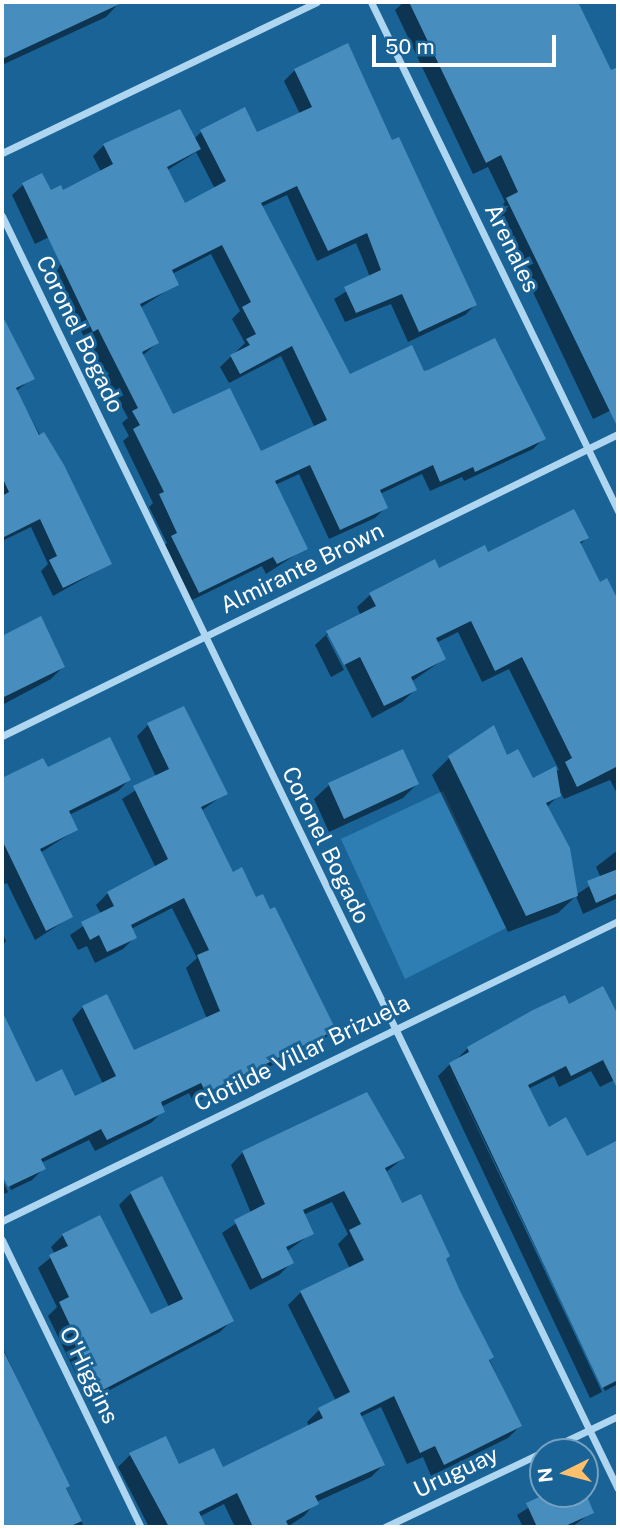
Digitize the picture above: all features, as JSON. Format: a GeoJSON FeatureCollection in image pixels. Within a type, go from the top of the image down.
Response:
{"type":"FeatureCollection","features":[{"type":"Feature","properties":{"kind":"street"},"geometry":{"type":"LineString","coordinates":[[2,153],[317,2]]}},
{"type":"Feature","properties":{"kind":"street","name":"Arenales"},"geometry":{"type":"LineString","coordinates":[[371,2],[618,511]]}},
{"type":"Feature","properties":{"kind":"street","name":"Coronel Bogado"},"geometry":{"type":"LineString","coordinates":[[2,216],[618,1489]]}},
{"type":"Feature","properties":{"kind":"street","name":"Almirante Brown"},"geometry":{"type":"LineString","coordinates":[[2,736],[618,434]]}},
{"type":"Feature","properties":{"kind":"street","name":"Clotilde Villar Brizuela"},"geometry":{"type":"LineString","coordinates":[[2,1221],[618,921]]}},
{"type":"Feature","properties":{"kind":"street","name":"O'Higgins"},"geometry":{"type":"LineString","coordinates":[[2,1240],[141,1527]]}},
{"type":"Feature","properties":{"kind":"street","name":"Uruguay"},"geometry":{"type":"LineString","coordinates":[[572,1438],[618,1416]]}},
{"type":"Feature","properties":{"kind":"street","name":"Uruguay"},"geometry":{"type":"LineString","coordinates":[[385,1527],[529,1459]]}},
{"type":"Feature","properties":{"kind":"shaded area"},"geometry":{"type":"Polygon","coordinates":[[[443,791],[506,928],[405,979],[341,839],[443,791]]]}},
{"type":"Feature","properties":{"kind":"building"},"geometry":{"type":"Polygon","coordinates":[[[2,2],[124,2],[2,59],[2,2]]]}},
{"type":"Feature","properties":{"kind":"building"},"geometry":{"type":"Polygon","coordinates":[[[409,2],[578,2],[611,70],[618,67],[618,428],[506,198],[518,192],[501,155],[486,163],[409,2]]]}},
{"type":"Feature","properties":{"kind":"building"},"geometry":{"type":"Polygon","coordinates":[[[348,43],[392,140],[399,137],[477,305],[419,332],[402,294],[356,313],[344,287],[381,270],[367,233],[328,251],[297,186],[261,203],[350,374],[412,345],[424,371],[495,338],[546,439],[475,472],[473,467],[440,482],[433,465],[380,490],[388,508],[340,530],[310,465],[275,481],[308,549],[277,564],[273,557],[199,593],[171,536],[177,533],[159,494],[164,492],[133,429],[140,425],[132,411],[138,408],[98,329],[93,332],[22,183],[42,173],[51,190],[61,185],[63,190],[113,164],[103,144],[180,109],[201,149],[167,167],[185,203],[226,181],[200,130],[245,107],[257,132],[312,107],[294,69],[348,43]],[[222,245],[172,270],[179,285],[140,304],[159,343],[142,352],[173,414],[230,388],[261,451],[327,420],[292,346],[240,374],[230,355],[250,345],[246,339],[256,334],[242,307],[251,302],[222,245]]]}},
{"type":"Feature","properties":{"kind":"building"},"geometry":{"type":"Polygon","coordinates":[[[2,315],[35,379],[16,388],[39,435],[44,432],[64,465],[112,564],[63,588],[49,560],[57,556],[40,519],[2,538],[2,496],[9,492],[2,477],[2,315]]]}},
{"type":"Feature","properties":{"kind":"building"},"geometry":{"type":"Polygon","coordinates":[[[574,509],[589,538],[580,542],[600,582],[607,578],[618,600],[618,766],[577,787],[565,762],[572,758],[522,657],[495,671],[471,621],[436,638],[446,659],[411,677],[417,690],[384,706],[360,657],[344,665],[326,631],[376,606],[369,593],[435,559],[439,568],[485,545],[488,552],[574,509]]]}},
{"type":"Feature","properties":{"kind":"building"},"geometry":{"type":"Polygon","coordinates":[[[41,616],[65,667],[2,698],[2,636],[41,616]]]}},
{"type":"Feature","properties":{"kind":"building"},"geometry":{"type":"Polygon","coordinates":[[[184,706],[228,794],[201,807],[233,872],[242,867],[256,897],[263,894],[270,909],[275,907],[336,1030],[206,1093],[201,1083],[161,1102],[165,1112],[107,1140],[101,1129],[41,1159],[46,1169],[8,1187],[2,1175],[2,1011],[36,1082],[62,1069],[75,1096],[116,1076],[82,1006],[107,994],[134,1050],[220,1011],[197,955],[209,950],[184,898],[131,925],[137,938],[107,952],[99,935],[90,940],[81,922],[114,906],[107,892],[168,859],[133,786],[169,769],[147,723],[184,706]]]}},
{"type":"Feature","properties":{"kind":"building"},"geometry":{"type":"Polygon","coordinates":[[[494,725],[507,755],[518,749],[533,778],[556,766],[561,796],[546,803],[570,848],[578,896],[526,916],[448,756],[494,725]]]}},
{"type":"Feature","properties":{"kind":"building"},"geometry":{"type":"Polygon","coordinates":[[[110,737],[131,780],[69,811],[78,830],[40,849],[73,917],[46,931],[2,840],[2,778],[43,758],[48,767],[110,737]]]}},
{"type":"Feature","properties":{"kind":"building"},"geometry":{"type":"Polygon","coordinates":[[[403,749],[419,784],[344,819],[328,783],[403,749]]]}},
{"type":"Feature","properties":{"kind":"building"},"geometry":{"type":"Polygon","coordinates":[[[618,869],[618,893],[596,903],[587,881],[618,869]]]}},
{"type":"Feature","properties":{"kind":"building"},"geometry":{"type":"Polygon","coordinates":[[[603,986],[618,1015],[618,1090],[603,1060],[571,1076],[566,1066],[528,1085],[549,1127],[566,1117],[587,1156],[618,1140],[618,1380],[602,1388],[449,1063],[469,1052],[467,1047],[533,1010],[565,995],[569,1004],[603,986]]]}},
{"type":"Feature","properties":{"kind":"building"},"geometry":{"type":"Polygon","coordinates":[[[367,1092],[405,1158],[385,1168],[402,1203],[421,1194],[450,1256],[446,1259],[460,1291],[494,1357],[489,1360],[522,1426],[444,1465],[435,1446],[420,1453],[394,1396],[360,1413],[385,1465],[315,1496],[319,1504],[286,1521],[289,1527],[253,1527],[237,1493],[199,1512],[206,1527],[169,1527],[129,1453],[166,1436],[179,1464],[214,1448],[223,1467],[323,1418],[318,1408],[350,1392],[300,1291],[364,1260],[349,1230],[361,1224],[344,1191],[303,1210],[314,1234],[286,1247],[294,1263],[262,1279],[234,1220],[265,1204],[242,1151],[367,1092]]]}},
{"type":"Feature","properties":{"kind":"building"},"geometry":{"type":"Polygon","coordinates":[[[162,1176],[234,1321],[101,1391],[59,1302],[69,1297],[49,1255],[68,1246],[62,1234],[100,1215],[151,1314],[183,1299],[130,1192],[162,1176]]]}},
{"type":"Feature","properties":{"kind":"building"},"geometry":{"type":"Polygon","coordinates":[[[2,1348],[70,1486],[66,1488],[82,1521],[69,1527],[2,1527],[2,1348]]]}},
{"type":"Feature","properties":{"kind":"building"},"geometry":{"type":"Polygon","coordinates":[[[529,1502],[529,1508],[592,1508],[594,1513],[563,1527],[537,1527],[526,1503],[529,1502]]]}}]}
